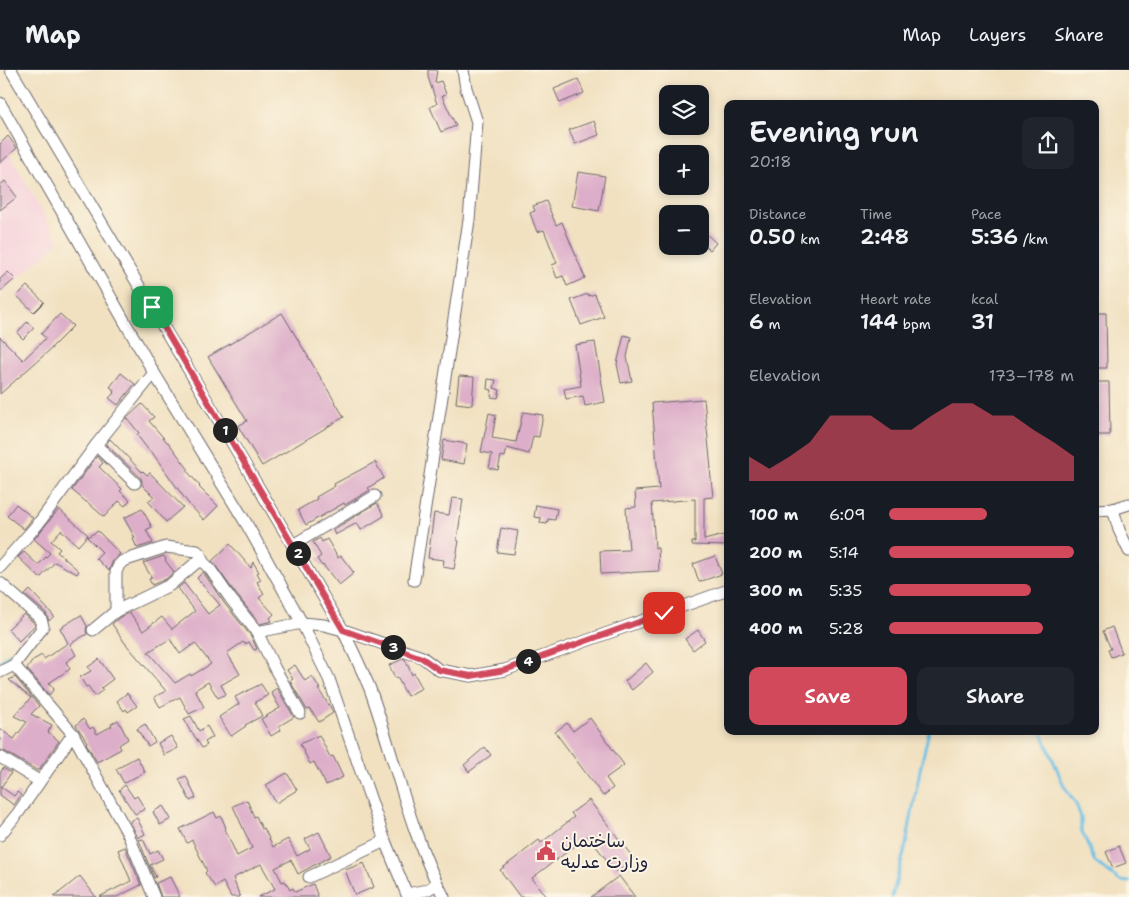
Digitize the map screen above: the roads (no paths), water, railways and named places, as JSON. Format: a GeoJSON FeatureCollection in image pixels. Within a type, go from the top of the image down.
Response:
{"type":"FeatureCollection","features":[{"type":"Feature","properties":{"kind":"street"},"geometry":{"type":"LineString","coordinates":[[10,70],[343,630],[369,689],[415,831],[444,897]]}},
{"type":"Feature","properties":{"kind":"street"},"geometry":{"type":"LineString","coordinates":[[414,580],[469,220],[478,122],[466,88],[463,70]]}},
{"type":"Feature","properties":{"kind":"street"},"geometry":{"type":"LineString","coordinates":[[0,103],[154,373],[246,523],[302,624],[330,679],[385,841],[408,895],[427,890],[437,884]]}},
{"type":"Feature","properties":{"kind":"street"},"geometry":{"type":"LineString","coordinates":[[0,567],[38,524],[96,446],[154,373]]}},
{"type":"Feature","properties":{"kind":"street"},"geometry":{"type":"LineString","coordinates":[[96,446],[135,484]]}},
{"type":"Feature","properties":{"kind":"street"},"geometry":{"type":"LineString","coordinates":[[293,544],[375,496]]}},
{"type":"Feature","properties":{"kind":"street"},"geometry":{"type":"LineString","coordinates":[[1099,510],[1113,509],[1129,504]]}},
{"type":"Feature","properties":{"kind":"street"},"geometry":{"type":"LineString","coordinates":[[1113,509],[1118,530],[1129,551]]}},
{"type":"Feature","properties":{"kind":"street"},"geometry":{"type":"LineString","coordinates":[[116,611],[116,572],[123,561],[166,547],[197,551],[203,562],[257,632],[300,713]]}},
{"type":"Feature","properties":{"kind":"street"},"geometry":{"type":"LineString","coordinates":[[93,630],[116,611],[170,585],[197,562],[203,562]]}},
{"type":"Feature","properties":{"kind":"street"},"geometry":{"type":"LineString","coordinates":[[0,583],[41,619],[43,626],[14,665],[0,672]]}},
{"type":"Feature","properties":{"kind":"street"},"geometry":{"type":"LineString","coordinates":[[257,632],[302,624],[324,626],[343,630],[422,658],[439,670],[471,676],[505,670],[724,591]]}},
{"type":"Feature","properties":{"kind":"street"},"geometry":{"type":"LineString","coordinates":[[14,665],[73,734],[128,834],[154,897]]}},
{"type":"Feature","properties":{"kind":"street"},"geometry":{"type":"LineString","coordinates":[[0,835],[18,813],[73,734]]}},
{"type":"Feature","properties":{"kind":"street"},"geometry":{"type":"LineString","coordinates":[[0,757],[40,782]]}},
{"type":"Feature","properties":{"kind":"street"},"geometry":{"type":"LineString","coordinates":[[309,877],[385,841]]}},
{"type":"Feature","properties":{"kind":"waterway"},"geometry":{"type":"LineString","coordinates":[[0,663],[9,654]]}},
{"type":"Feature","properties":{"kind":"waterway"},"geometry":{"type":"LineString","coordinates":[[892,897],[906,845],[928,735]]}},
{"type":"Feature","properties":{"kind":"waterway"},"geometry":{"type":"LineString","coordinates":[[1043,735],[1064,786],[1076,804],[1081,817],[1081,829],[1095,862],[1120,881],[1129,882]]}},
{"type":"Feature","properties":{"kind":"place","name":"ساختمان وزارت عدلیه"},"geometry":{"type":"Point","coordinates":[546,851]}}]}
